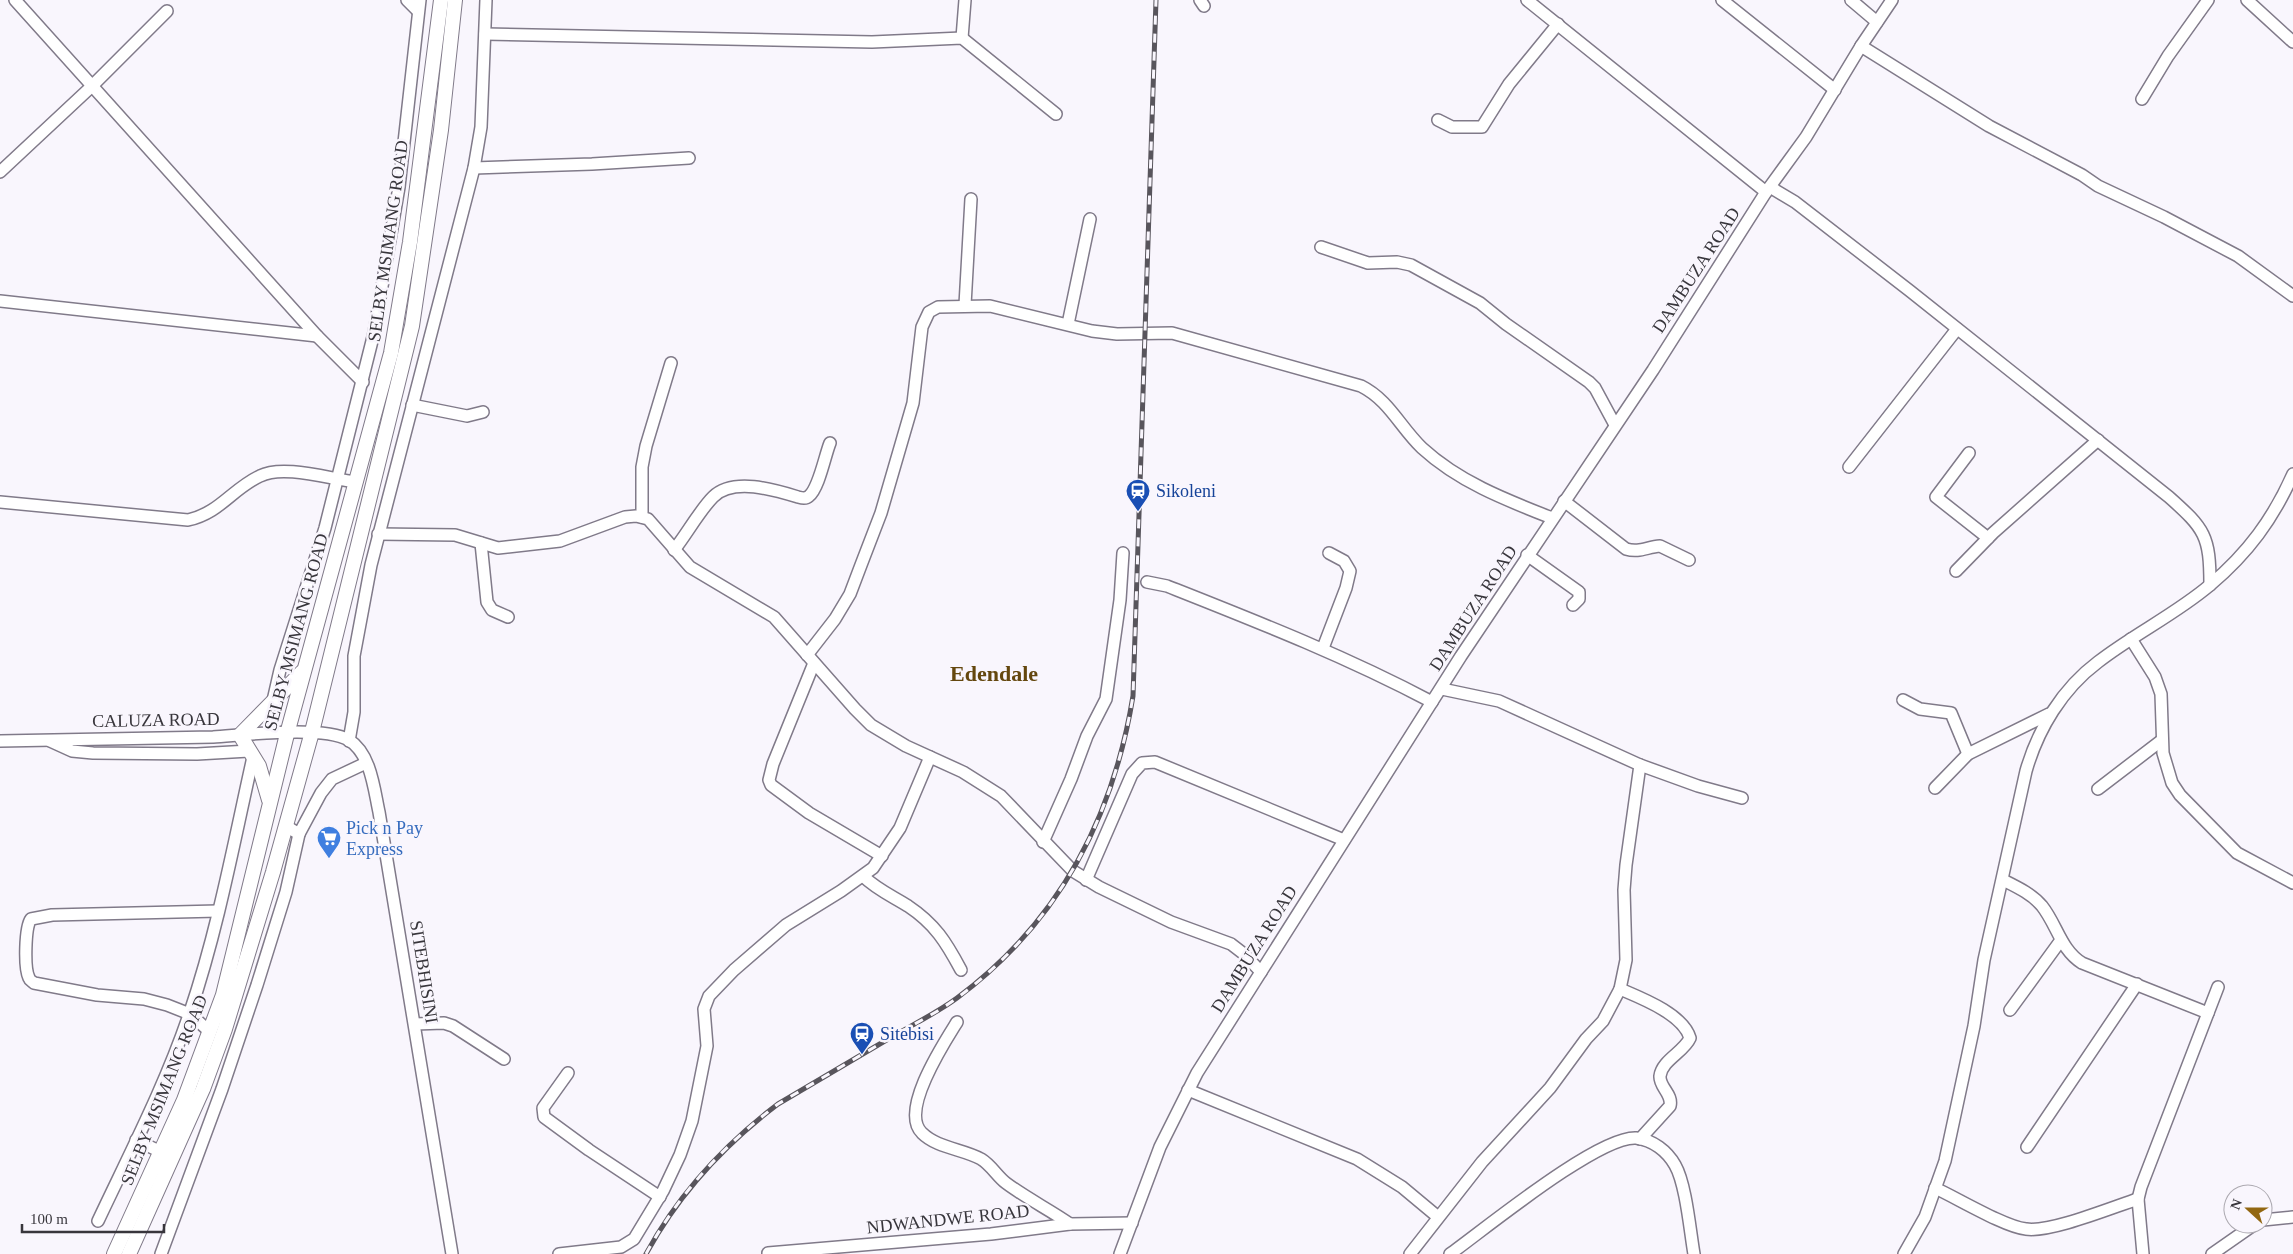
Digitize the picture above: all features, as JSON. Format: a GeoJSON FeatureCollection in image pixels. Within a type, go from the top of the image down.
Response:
{"type":"FeatureCollection","features":[{"type":"Feature","properties":{"kind":"main road","name":"SELBY MSIMANG ROAD"},"geometry":{"type":"LineString","coordinates":[[114,1254],[184,1100],[223,995],[287,734],[356,482],[396,326],[410,242],[441,0]]}},
{"type":"Feature","properties":{"kind":"main road","name":"SELBY MSIMANG ROAD"},"geometry":{"type":"LineString","coordinates":[[129,1254],[203,1089],[219,1046],[245,967],[312,732],[412,326],[441,130],[455,0]]}},
{"type":"Feature","properties":{"kind":"main road"},"geometry":{"type":"LineString","coordinates":[[270,803],[265,782],[240,735],[272,705],[304,670]]}},
{"type":"Feature","properties":{"kind":"street"},"geometry":{"type":"LineString","coordinates":[[14,0],[316,336],[363,382]]}},
{"type":"Feature","properties":{"kind":"street"},"geometry":{"type":"LineString","coordinates":[[272,705],[280,670],[325,528],[363,382],[387,266],[399,187],[419,6],[407,0]]}},
{"type":"Feature","properties":{"kind":"street"},"geometry":{"type":"LineString","coordinates":[[312,732],[338,736],[349,740],[354,712],[354,656],[378,534],[474,168],[481,127],[486,0]]}},
{"type":"Feature","properties":{"kind":"street"},"geometry":{"type":"LineString","coordinates":[[962,38],[964,0]]}},
{"type":"Feature","properties":{"kind":"street"},"geometry":{"type":"LineString","coordinates":[[1527,0],[1768,189],[1795,202],[2169,497],[2201,529],[2209,554],[2210,585]]}},
{"type":"Feature","properties":{"kind":"street"},"geometry":{"type":"LineString","coordinates":[[1722,0],[1835,90]]}},
{"type":"Feature","properties":{"kind":"street"},"geometry":{"type":"LineString","coordinates":[[1851,0],[1877,22]]}},
{"type":"Feature","properties":{"kind":"street","name":"DAMBUZA ROAD"},"geometry":{"type":"LineString","coordinates":[[1120,1254],[1160,1147],[1188,1090],[1432,702],[1527,555],[1653,370],[1768,189],[1806,137],[1861,46],[1892,0]]}},
{"type":"Feature","properties":{"kind":"street"},"geometry":{"type":"LineString","coordinates":[[2142,99],[2173,49],[2208,0]]}},
{"type":"Feature","properties":{"kind":"street"},"geometry":{"type":"LineString","coordinates":[[2248,0],[2293,42]]}},
{"type":"Feature","properties":{"kind":"street"},"geometry":{"type":"LineString","coordinates":[[0,172],[91,87],[167,12]]}},
{"type":"Feature","properties":{"kind":"street"},"geometry":{"type":"LineString","coordinates":[[1438,120],[1452,127],[1482,127],[1509,84],[1558,24]]}},
{"type":"Feature","properties":{"kind":"street"},"geometry":{"type":"LineString","coordinates":[[485,34],[872,42],[962,38],[1056,114]]}},
{"type":"Feature","properties":{"kind":"street"},"geometry":{"type":"LineString","coordinates":[[1861,46],[1988,126],[2082,175],[2098,186],[2173,221],[2238,256],[2293,296]]}},
{"type":"Feature","properties":{"kind":"street"},"geometry":{"type":"LineString","coordinates":[[474,168],[689,158]]}},
{"type":"Feature","properties":{"kind":"street"},"geometry":{"type":"LineString","coordinates":[[966,305],[971,199]]}},
{"type":"Feature","properties":{"kind":"street"},"geometry":{"type":"LineString","coordinates":[[1068,324],[1090,219]]}},
{"type":"Feature","properties":{"kind":"street"},"geometry":{"type":"LineString","coordinates":[[1321,247],[1368,263],[1405,263],[1466,294],[1589,382],[1595,388],[1614,425]]}},
{"type":"Feature","properties":{"kind":"street"},"geometry":{"type":"LineString","coordinates":[[0,301],[316,336]]}},
{"type":"Feature","properties":{"kind":"street"},"geometry":{"type":"LineString","coordinates":[[882,856],[808,813],[771,785],[769,780],[811,659],[850,594],[881,513],[913,403],[925,319],[929,312],[938,307],[990,306],[1092,331],[1117,334],[1164,333],[1182,335],[1361,386],[1380,398],[1416,442],[1448,468],[1504,500],[1552,518]]}},
{"type":"Feature","properties":{"kind":"street"},"geometry":{"type":"LineString","coordinates":[[1849,467],[1957,329]]}},
{"type":"Feature","properties":{"kind":"street"},"geometry":{"type":"LineString","coordinates":[[642,517],[642,467],[646,446],[671,363]]}},
{"type":"Feature","properties":{"kind":"street"},"geometry":{"type":"LineString","coordinates":[[412,405],[467,416],[484,412]]}},
{"type":"Feature","properties":{"kind":"street"},"geometry":{"type":"LineString","coordinates":[[1956,571],[1988,538],[2098,440]]}},
{"type":"Feature","properties":{"kind":"street"},"geometry":{"type":"LineString","coordinates":[[674,550],[713,497],[728,489],[759,487],[798,497],[810,496],[830,443]]}},
{"type":"Feature","properties":{"kind":"street"},"geometry":{"type":"LineString","coordinates":[[1970,453],[1936,496],[1988,538]]}},
{"type":"Feature","properties":{"kind":"street"},"geometry":{"type":"LineString","coordinates":[[0,502],[188,520],[204,516],[259,476],[271,472],[302,474],[356,482]]}},
{"type":"Feature","properties":{"kind":"street"},"geometry":{"type":"LineString","coordinates":[[1904,1254],[1925,1217],[1944,1161],[1974,1026],[1984,960],[2004,880],[2026,771],[2032,751],[2049,714],[2096,663],[2210,585],[2257,539],[2289,492],[2293,474]]}},
{"type":"Feature","properties":{"kind":"street"},"geometry":{"type":"LineString","coordinates":[[1564,501],[1626,549],[1634,551],[1660,546],[1689,560]]}},
{"type":"Feature","properties":{"kind":"street"},"geometry":{"type":"LineString","coordinates":[[378,534],[455,535],[498,548],[560,541],[625,517],[642,517],[654,525],[690,567],[774,617],[785,627],[811,659],[871,725],[886,736],[963,772],[1000,796],[1015,809],[1042,842],[1063,863],[1086,880],[1171,922],[1231,944],[1244,954],[1261,972]]}},
{"type":"Feature","properties":{"kind":"street"},"geometry":{"type":"LineString","coordinates":[[481,543],[488,602],[492,610],[508,617]]}},
{"type":"Feature","properties":{"kind":"street"},"geometry":{"type":"LineString","coordinates":[[1042,842],[1071,779],[1087,736],[1106,699],[1120,600],[1122,553]]}},
{"type":"Feature","properties":{"kind":"street"},"geometry":{"type":"LineString","coordinates":[[1323,648],[1346,588],[1350,571],[1344,561],[1328,553]]}},
{"type":"Feature","properties":{"kind":"street"},"geometry":{"type":"LineString","coordinates":[[1527,555],[1579,592],[1579,598],[1573,605]]}},
{"type":"Feature","properties":{"kind":"street"},"geometry":{"type":"LineString","coordinates":[[1148,582],[1168,586],[1323,648],[1432,702]]}},
{"type":"Feature","properties":{"kind":"street"},"geometry":{"type":"LineString","coordinates":[[2131,639],[2155,677],[2161,694],[2162,740],[2169,778],[2184,799],[2237,853],[2293,883]]}},
{"type":"Feature","properties":{"kind":"street"},"geometry":{"type":"LineString","coordinates":[[1442,688],[1499,701],[1640,765],[1698,786],[1742,798]]}},
{"type":"Feature","properties":{"kind":"street"},"geometry":{"type":"LineString","coordinates":[[1903,700],[1920,708],[1951,713],[1968,754]]}},
{"type":"Feature","properties":{"kind":"street"},"geometry":{"type":"LineString","coordinates":[[1935,788],[1968,754],[2013,730],[2049,714]]}},
{"type":"Feature","properties":{"kind":"street","name":"CALUZA ROAD"},"geometry":{"type":"LineString","coordinates":[[0,741],[312,732]]}},
{"type":"Feature","properties":{"kind":"street"},"geometry":{"type":"LineString","coordinates":[[48,740],[72,751],[93,753],[251,754],[242,813],[190,1014],[136,1140],[98,1221]]}},
{"type":"Feature","properties":{"kind":"street","name":"SITEBHISINI"},"geometry":{"type":"LineString","coordinates":[[349,740],[360,750],[366,763],[379,812],[452,1254]]}},
{"type":"Feature","properties":{"kind":"street"},"geometry":{"type":"LineString","coordinates":[[2098,789],[2162,740]]}},
{"type":"Feature","properties":{"kind":"street"},"geometry":{"type":"LineString","coordinates":[[559,1254],[607,1249],[628,1244],[642,1227],[680,1155],[692,1120],[707,1046],[703,1023],[704,1009],[709,996],[734,970],[786,925],[873,868],[900,828],[930,757]]}},
{"type":"Feature","properties":{"kind":"street"},"geometry":{"type":"LineString","coordinates":[[1086,880],[1132,774],[1137,766],[1148,762],[1188,775],[1344,840]]}},
{"type":"Feature","properties":{"kind":"street"},"geometry":{"type":"LineString","coordinates":[[160,1254],[222,1089],[257,985],[286,892],[299,834],[321,793],[332,779],[366,763]]}},
{"type":"Feature","properties":{"kind":"street"},"geometry":{"type":"LineString","coordinates":[[1410,1254],[1482,1162],[1550,1088],[1586,1039],[1602,1021],[1620,989],[1626,960],[1624,890],[1626,865],[1640,765]]}},
{"type":"Feature","properties":{"kind":"street"},"geometry":{"type":"LineString","coordinates":[[286,826],[299,834]]}},
{"type":"Feature","properties":{"kind":"street"},"geometry":{"type":"LineString","coordinates":[[863,876],[880,890],[913,910],[935,928],[945,940],[962,970]]}},
{"type":"Feature","properties":{"kind":"street"},"geometry":{"type":"LineString","coordinates":[[2004,880],[2021,889],[2041,905],[2069,953],[2082,964],[2208,1013]]}},
{"type":"Feature","properties":{"kind":"street"},"geometry":{"type":"LineString","coordinates":[[210,1032],[190,1014],[167,1005],[144,999],[97,995],[34,983],[28,977],[27,927],[31,919],[52,915],[218,911]]}},
{"type":"Feature","properties":{"kind":"street"},"geometry":{"type":"LineString","coordinates":[[2010,1010],[2061,940]]}},
{"type":"Feature","properties":{"kind":"street"},"geometry":{"type":"LineString","coordinates":[[2027,1147],[2137,984]]}},
{"type":"Feature","properties":{"kind":"street"},"geometry":{"type":"LineString","coordinates":[[2143,1254],[2138,1199],[2168,1115],[2218,987]]}},
{"type":"Feature","properties":{"kind":"street"},"geometry":{"type":"LineString","coordinates":[[1620,989],[1640,997],[1673,1016],[1688,1032],[1690,1038],[1686,1046],[1665,1065],[1662,1071],[1661,1082],[1671,1099],[1670,1106],[1640,1139]]}},
{"type":"Feature","properties":{"kind":"street"},"geometry":{"type":"LineString","coordinates":[[957,1022],[935,1057],[927,1074],[917,1109],[915,1120],[917,1127],[931,1139],[984,1160],[1005,1182],[1070,1224]]}},
{"type":"Feature","properties":{"kind":"street"},"geometry":{"type":"LineString","coordinates":[[415,1024],[444,1023],[453,1026],[504,1059]]}},
{"type":"Feature","properties":{"kind":"street"},"geometry":{"type":"LineString","coordinates":[[568,1072],[543,1108],[544,1117],[589,1150],[660,1196]]}},
{"type":"Feature","properties":{"kind":"street"},"geometry":{"type":"LineString","coordinates":[[1188,1090],[1357,1159],[1402,1187],[1438,1217]]}},
{"type":"Feature","properties":{"kind":"street"},"geometry":{"type":"LineString","coordinates":[[1450,1254],[1589,1154],[1619,1140],[1640,1139],[1661,1148],[1676,1167],[1694,1254]]}},
{"type":"Feature","properties":{"kind":"street"},"geometry":{"type":"LineString","coordinates":[[136,1140],[160,1152]]}},
{"type":"Feature","properties":{"kind":"street"},"geometry":{"type":"LineString","coordinates":[[1935,1188],[2002,1220],[2028,1230],[2055,1225],[2138,1199]]}},
{"type":"Feature","properties":{"kind":"street"},"geometry":{"type":"LineString","coordinates":[[2273,1219],[2293,1216]]}},
{"type":"Feature","properties":{"kind":"street","name":"NDWANDWE ROAD"},"geometry":{"type":"LineString","coordinates":[[768,1253],[935,1239],[1070,1224],[1132,1223]]}},
{"type":"Feature","properties":{"kind":"street"},"geometry":{"type":"LineString","coordinates":[[2212,1254],[2241,1234]]}},
{"type":"Feature","properties":{"kind":"railway"},"geometry":{"type":"LineString","coordinates":[[646,1254],[688,1191],[721,1153],[758,1120],[778,1104],[942,1008],[993,969],[1052,902],[1075,865],[1095,826],[1111,785],[1124,741],[1133,696],[1156,0]]}},
{"type":"Feature","properties":{"kind":"place","name":"Sikoleni"},"geometry":{"type":"Point","coordinates":[1138,512]}},
{"type":"Feature","properties":{"kind":"place","name":"Pick n Pay Express"},"geometry":{"type":"Point","coordinates":[329,859]}},
{"type":"Feature","properties":{"kind":"place","name":"Sitebisi"},"geometry":{"type":"Point","coordinates":[862,1055]}},
{"type":"Feature","properties":{"kind":"district","name":"Edendale"},"geometry":{"type":"Point","coordinates":[994,673]}}]}
